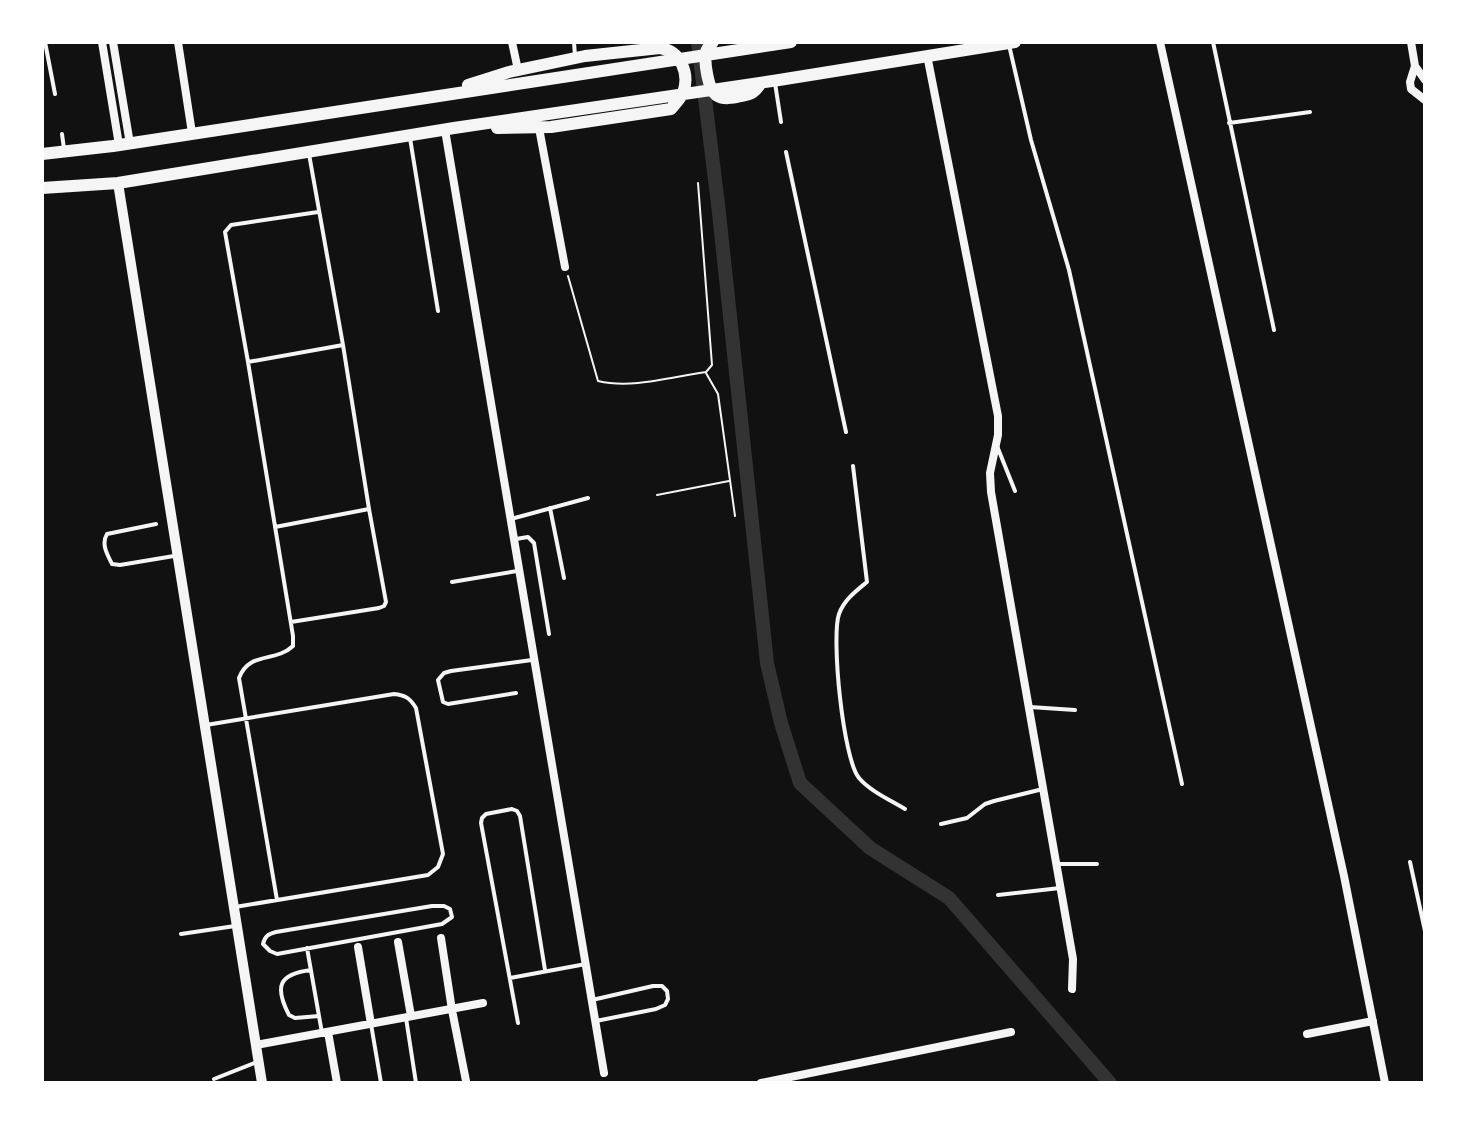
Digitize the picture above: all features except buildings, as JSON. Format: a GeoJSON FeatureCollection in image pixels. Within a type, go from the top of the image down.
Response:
{"type":"FeatureCollection","features":[{"type":"Feature","properties":{"kind":"main road"},"geometry":{"type":"LineString","coordinates":[[713,42],[705,55],[713,93],[729,98],[750,94],[761,83]]}},
{"type":"Feature","properties":{"kind":"main road"},"geometry":{"type":"LineString","coordinates":[[42,154],[791,42]]}},
{"type":"Feature","properties":{"kind":"main road"},"geometry":{"type":"LineString","coordinates":[[42,188],[118,183],[1015,42]]}},
{"type":"Feature","properties":{"kind":"main road"},"geometry":{"type":"LineString","coordinates":[[435,96],[518,70],[575,58],[660,48],[670,49],[677,56],[685,75],[682,94],[671,109],[551,127],[450,129]]}},
{"type":"Feature","properties":{"kind":"street"},"geometry":{"type":"LineString","coordinates":[[102,42],[124,144]]}},
{"type":"Feature","properties":{"kind":"street"},"geometry":{"type":"LineString","coordinates":[[113,42],[124,144]]}},
{"type":"Feature","properties":{"kind":"street"},"geometry":{"type":"LineString","coordinates":[[178,42],[192,133]]}},
{"type":"Feature","properties":{"kind":"street"},"geometry":{"type":"LineString","coordinates":[[512,42],[518,70]]}},
{"type":"Feature","properties":{"kind":"street"},"geometry":{"type":"LineString","coordinates":[[1160,42],[1344,876],[1385,1083]]}},
{"type":"Feature","properties":{"kind":"street"},"geometry":{"type":"LineString","coordinates":[[1411,42],[1415,66],[1425,80]]}},
{"type":"Feature","properties":{"kind":"street"},"geometry":{"type":"LineString","coordinates":[[927,55],[999,426],[990,473],[991,492],[1073,959],[1072,989]]}},
{"type":"Feature","properties":{"kind":"street"},"geometry":{"type":"LineString","coordinates":[[1415,66],[1411,89],[1425,100]]}},
{"type":"Feature","properties":{"kind":"street"},"geometry":{"type":"LineString","coordinates":[[539,128],[565,267]]}},
{"type":"Feature","properties":{"kind":"street"},"geometry":{"type":"LineString","coordinates":[[450,129],[514,540],[604,1073]]}},
{"type":"Feature","properties":{"kind":"street"},"geometry":{"type":"LineString","coordinates":[[118,183],[262,1083]]}},
{"type":"Feature","properties":{"kind":"street"},"geometry":{"type":"LineString","coordinates":[[441,938],[466,1081]]}},
{"type":"Feature","properties":{"kind":"street"},"geometry":{"type":"LineString","coordinates":[[398,942],[409,1017]]}},
{"type":"Feature","properties":{"kind":"street"},"geometry":{"type":"LineString","coordinates":[[358,947],[371,1024]]}},
{"type":"Feature","properties":{"kind":"street"},"geometry":{"type":"LineString","coordinates":[[256,1045],[483,1003]]}},
{"type":"Feature","properties":{"kind":"street"},"geometry":{"type":"LineString","coordinates":[[1307,1034],[1373,1021]]}},
{"type":"Feature","properties":{"kind":"street"},"geometry":{"type":"LineString","coordinates":[[325,1032],[337,1083]]}},
{"type":"Feature","properties":{"kind":"street"},"geometry":{"type":"LineString","coordinates":[[761,1083],[1011,1032]]}},
{"type":"Feature","properties":{"kind":"lane"},"geometry":{"type":"LineString","coordinates":[[45,42],[55,94]]}},
{"type":"Feature","properties":{"kind":"lane"},"geometry":{"type":"LineString","coordinates":[[574,42],[575,58]]}},
{"type":"Feature","properties":{"kind":"lane"},"geometry":{"type":"LineString","coordinates":[[1213,42],[1274,330]]}},
{"type":"Feature","properties":{"kind":"lane"},"geometry":{"type":"LineString","coordinates":[[1008,43],[1031,140],[1069,270],[1182,784]]}},
{"type":"Feature","properties":{"kind":"lane"},"geometry":{"type":"LineString","coordinates":[[761,83],[781,122]]}},
{"type":"Feature","properties":{"kind":"lane"},"geometry":{"type":"LineString","coordinates":[[1229,123],[1310,112]]}},
{"type":"Feature","properties":{"kind":"lane"},"geometry":{"type":"LineString","coordinates":[[62,134],[65,152]]}},
{"type":"Feature","properties":{"kind":"lane"},"geometry":{"type":"LineString","coordinates":[[409,135],[438,311]]}},
{"type":"Feature","properties":{"kind":"lane"},"geometry":{"type":"LineString","coordinates":[[291,622],[384,606],[386,602],[309,152]]}},
{"type":"Feature","properties":{"kind":"lane"},"geometry":{"type":"LineString","coordinates":[[786,152],[846,432]]}},
{"type":"Feature","properties":{"kind":"lane"},"geometry":{"type":"LineString","coordinates":[[277,900],[239,678],[252,661],[282,654],[293,646],[225,232],[231,225],[319,211]]}},
{"type":"Feature","properties":{"kind":"lane"},"geometry":{"type":"LineString","coordinates":[[248,362],[343,345]]}},
{"type":"Feature","properties":{"kind":"lane"},"geometry":{"type":"LineString","coordinates":[[996,444],[1015,491]]}},
{"type":"Feature","properties":{"kind":"lane"},"geometry":{"type":"LineString","coordinates":[[853,466],[867,582],[848,598],[839,611],[836,642],[840,698],[850,755],[859,778],[905,809]]}},
{"type":"Feature","properties":{"kind":"lane"},"geometry":{"type":"LineString","coordinates":[[511,519],[588,498]]}},
{"type":"Feature","properties":{"kind":"lane"},"geometry":{"type":"LineString","coordinates":[[550,508],[564,578]]}},
{"type":"Feature","properties":{"kind":"lane"},"geometry":{"type":"LineString","coordinates":[[275,527],[369,509]]}},
{"type":"Feature","properties":{"kind":"lane"},"geometry":{"type":"LineString","coordinates":[[156,524],[107,534],[104,546],[112,564],[178,555]]}},
{"type":"Feature","properties":{"kind":"lane"},"geometry":{"type":"LineString","coordinates":[[514,540],[528,537],[534,543],[549,634]]}},
{"type":"Feature","properties":{"kind":"lane"},"geometry":{"type":"LineString","coordinates":[[452,582],[520,570]]}},
{"type":"Feature","properties":{"kind":"lane"},"geometry":{"type":"LineString","coordinates":[[516,693],[448,704],[441,698],[438,680],[451,671],[535,660]]}},
{"type":"Feature","properties":{"kind":"lane"},"geometry":{"type":"LineString","coordinates":[[206,725],[394,694],[404,695],[411,699],[416,708],[443,854],[438,867],[428,875],[234,907]]}},
{"type":"Feature","properties":{"kind":"lane"},"geometry":{"type":"LineString","coordinates":[[1028,707],[1075,710]]}},
{"type":"Feature","properties":{"kind":"lane"},"geometry":{"type":"LineString","coordinates":[[941,824],[967,818],[985,804],[1043,789]]}},
{"type":"Feature","properties":{"kind":"lane"},"geometry":{"type":"LineString","coordinates":[[518,1023],[481,823],[486,814],[512,809],[520,816],[545,970]]}},
{"type":"Feature","properties":{"kind":"lane"},"geometry":{"type":"LineString","coordinates":[[1410,862],[1425,931]]}},
{"type":"Feature","properties":{"kind":"lane"},"geometry":{"type":"LineString","coordinates":[[1056,864],[1097,864]]}},
{"type":"Feature","properties":{"kind":"lane"},"geometry":{"type":"LineString","coordinates":[[998,895],[1060,888]]}},
{"type":"Feature","properties":{"kind":"lane"},"geometry":{"type":"LineString","coordinates":[[432,906],[450,909],[452,917],[442,924],[307,948],[277,954],[263,944],[268,934],[276,932],[432,906]]}},
{"type":"Feature","properties":{"kind":"lane"},"geometry":{"type":"LineString","coordinates":[[181,934],[237,925]]}},
{"type":"Feature","properties":{"kind":"lane"},"geometry":{"type":"LineString","coordinates":[[307,948],[319,1016],[325,1032]]}},
{"type":"Feature","properties":{"kind":"lane"},"geometry":{"type":"LineString","coordinates":[[510,978],[586,964]]}},
{"type":"Feature","properties":{"kind":"lane"},"geometry":{"type":"LineString","coordinates":[[311,970],[288,975],[281,988],[289,1015],[295,1018],[319,1016]]}},
{"type":"Feature","properties":{"kind":"lane"},"geometry":{"type":"LineString","coordinates":[[592,1000],[653,986],[662,986],[667,991],[665,1005],[656,1009],[596,1021]]}},
{"type":"Feature","properties":{"kind":"lane"},"geometry":{"type":"LineString","coordinates":[[409,1017],[416,1083]]}},
{"type":"Feature","properties":{"kind":"lane"},"geometry":{"type":"LineString","coordinates":[[371,1024],[381,1083]]}},
{"type":"Feature","properties":{"kind":"lane"},"geometry":{"type":"LineString","coordinates":[[214,1079],[259,1061]]}},
{"type":"Feature","properties":{"kind":"path"},"geometry":{"type":"LineString","coordinates":[[565,267],[598,381],[637,383],[706,372],[712,365],[698,183]]}},
{"type":"Feature","properties":{"kind":"path"},"geometry":{"type":"LineString","coordinates":[[706,372],[718,394],[735,516]]}},
{"type":"Feature","properties":{"kind":"path"},"geometry":{"type":"LineString","coordinates":[[657,495],[730,481]]}},
{"type":"Feature","properties":{"kind":"waterway"},"geometry":{"type":"LineString","coordinates":[[698,42],[767,663],[781,723],[800,783],[870,848],[949,898],[1110,1083]]}}]}
